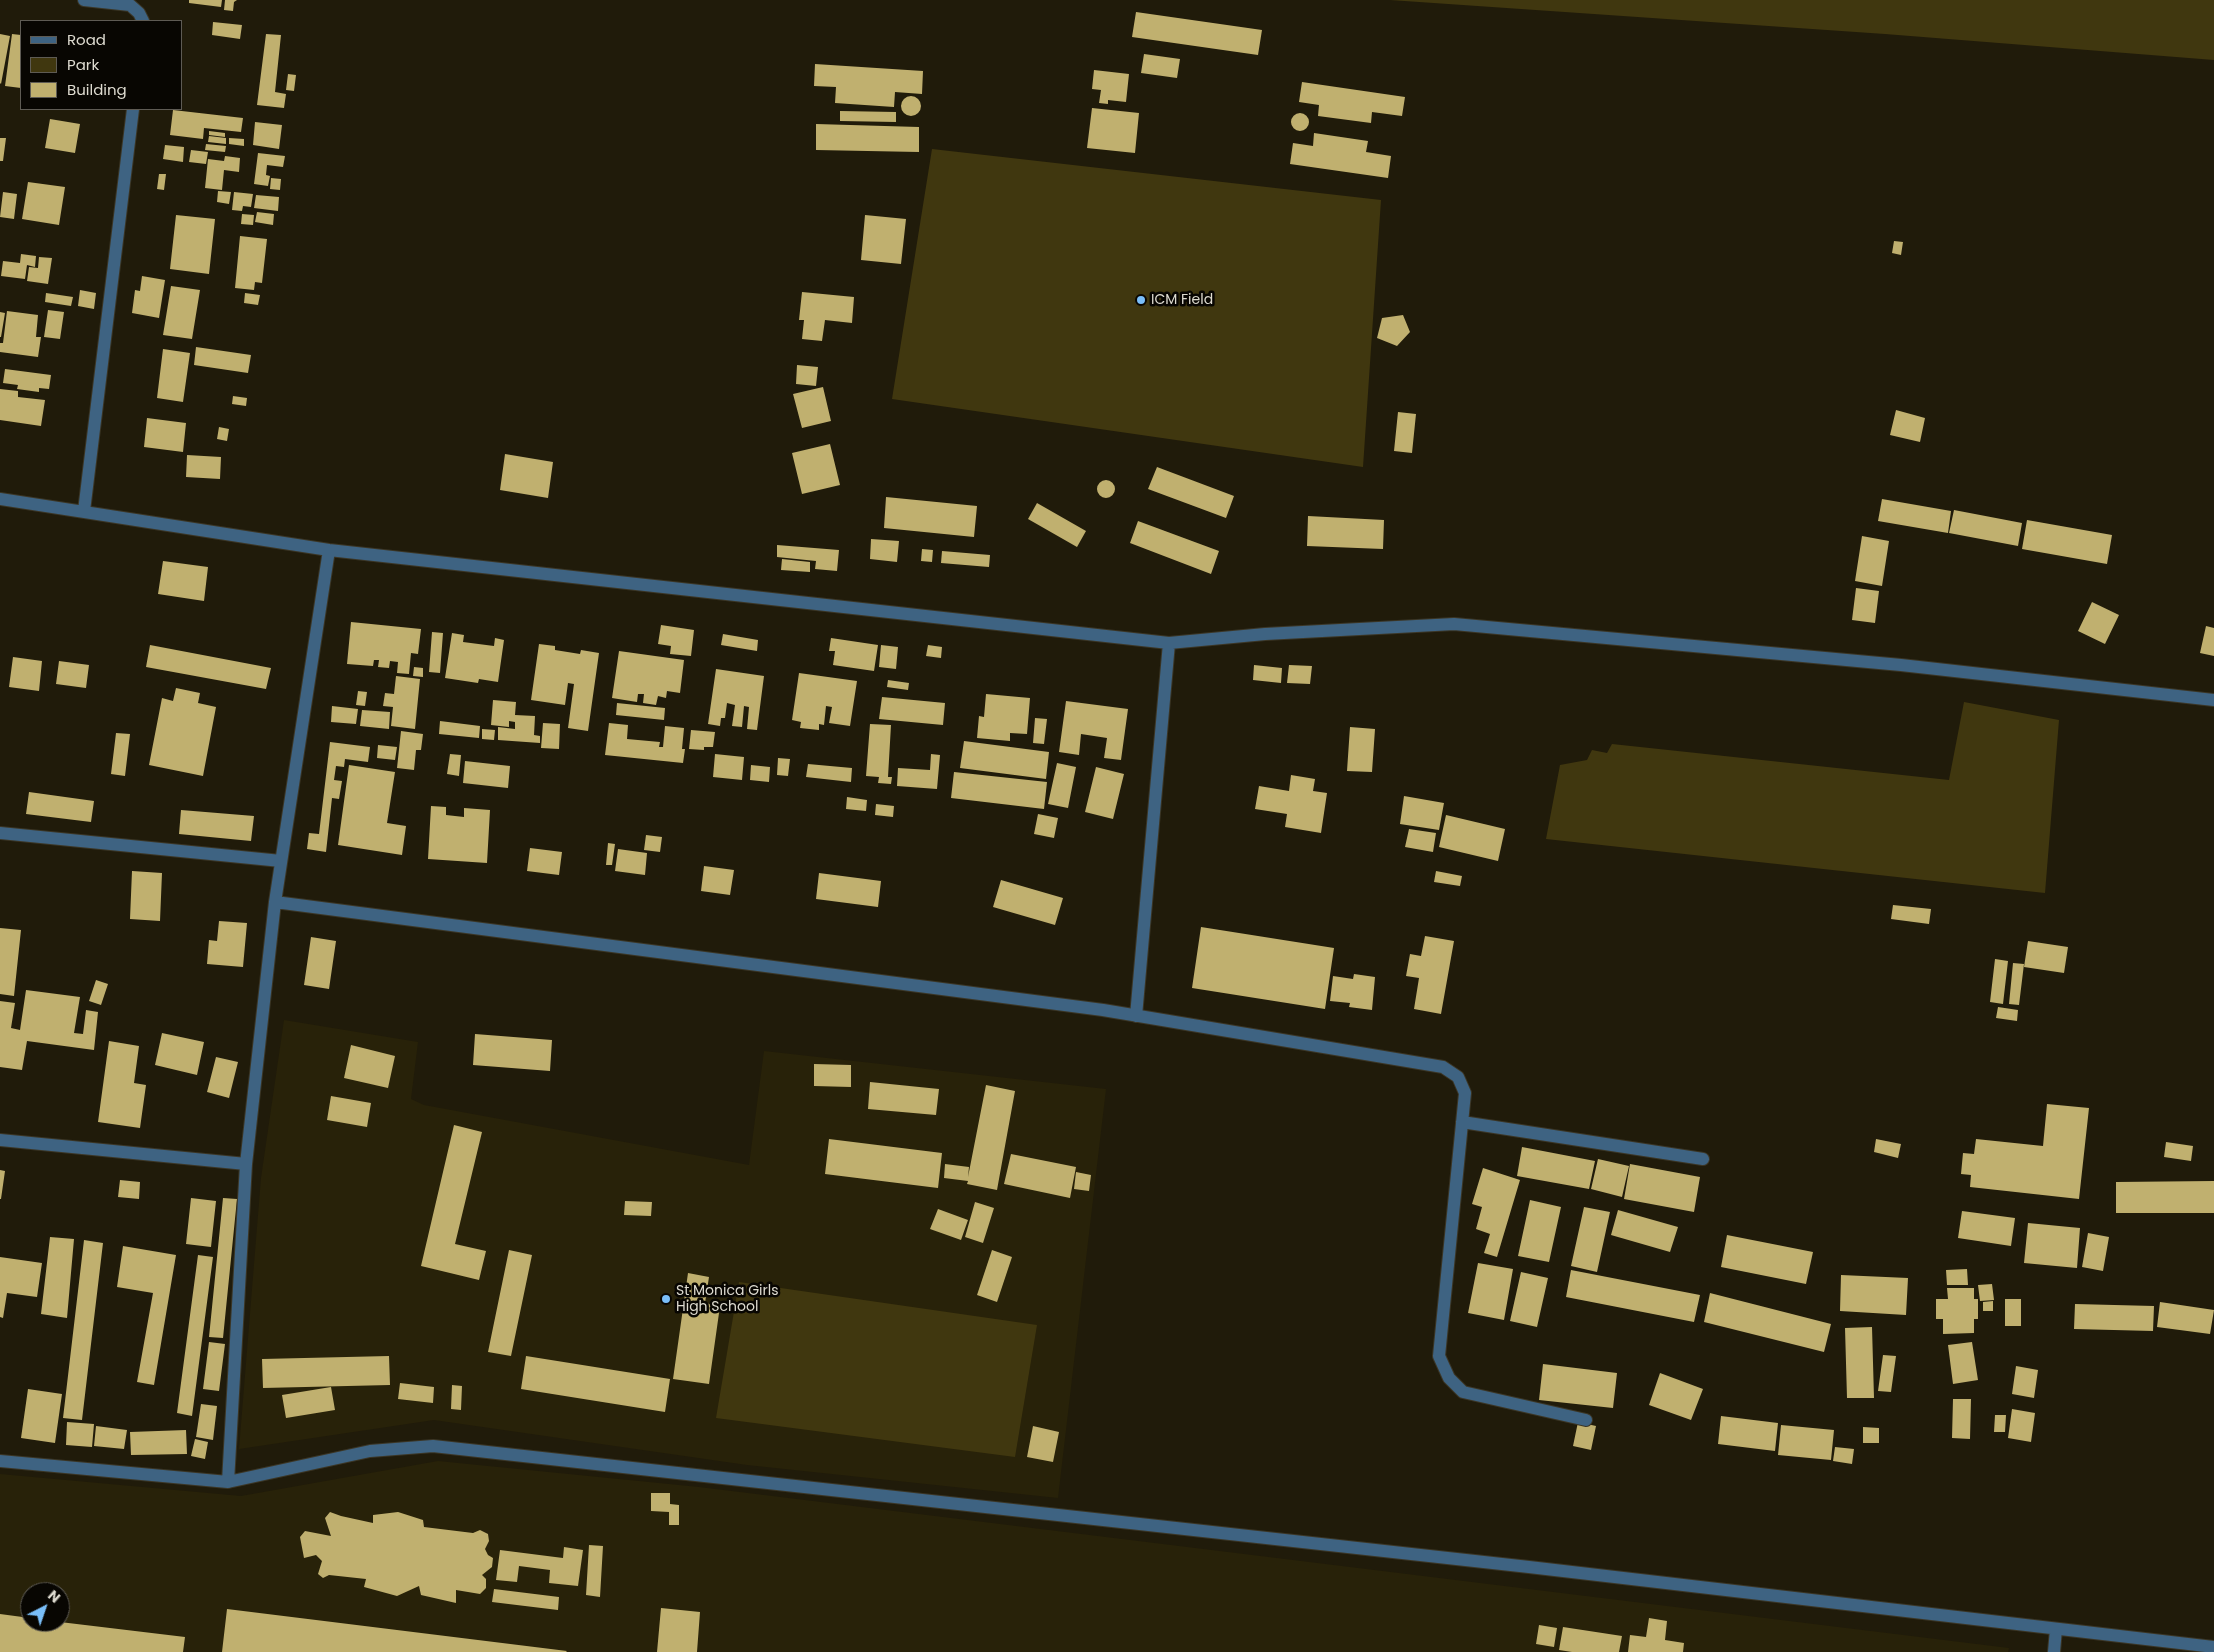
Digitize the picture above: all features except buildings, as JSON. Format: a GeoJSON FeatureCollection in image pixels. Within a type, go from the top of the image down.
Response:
{"type":"FeatureCollection","features":[{"type":"Feature","properties":{"kind":"street"},"geometry":{"type":"LineString","coordinates":[[84,0],[130,5],[139,13],[142,20]]}},
{"type":"Feature","properties":{"kind":"street"},"geometry":{"type":"LineString","coordinates":[[84,511],[133,110]]}},
{"type":"Feature","properties":{"kind":"street"},"geometry":{"type":"LineString","coordinates":[[0,499],[330,550],[1169,643],[1265,634],[1454,624],[1891,664],[2214,700]]}},
{"type":"Feature","properties":{"kind":"street"},"geometry":{"type":"LineString","coordinates":[[228,1482],[246,1164],[275,902],[330,550]]}},
{"type":"Feature","properties":{"kind":"street"},"geometry":{"type":"LineString","coordinates":[[1136,1016],[1169,643]]}},
{"type":"Feature","properties":{"kind":"street"},"geometry":{"type":"LineString","coordinates":[[0,833],[281,861]]}},
{"type":"Feature","properties":{"kind":"street"},"geometry":{"type":"LineString","coordinates":[[275,902],[1084,1007],[1444,1067],[1458,1077],[1465,1093],[1439,1356],[1448,1378],[1463,1392],[1586,1420]]}},
{"type":"Feature","properties":{"kind":"street"},"geometry":{"type":"LineString","coordinates":[[1462,1122],[1703,1160]]}},
{"type":"Feature","properties":{"kind":"street"},"geometry":{"type":"LineString","coordinates":[[0,1140],[246,1164]]}},
{"type":"Feature","properties":{"kind":"street"},"geometry":{"type":"LineString","coordinates":[[0,1461],[228,1482],[370,1451],[432,1446],[1499,1564],[2214,1647]]}},
{"type":"Feature","properties":{"kind":"street"},"geometry":{"type":"LineString","coordinates":[[2054,1652],[2056,1629]]}},
{"type":"Feature","properties":{"kind":"shaded area","name":"St Monica Girls High School"},"geometry":{"type":"Polygon","coordinates":[[[284,1020],[418,1042],[411,1099],[424,1105],[749,1165],[764,1051],[1106,1089],[1058,1498],[747,1465],[434,1420],[239,1449],[261,1178],[284,1020]]]}},
{"type":"Feature","properties":{"kind":"shaded area"},"geometry":{"type":"Polygon","coordinates":[[[438,1461],[699,1487],[2009,1648],[2008,1652],[0,1652],[0,1474],[241,1496],[438,1461]]]}},
{"type":"Feature","properties":{"kind":"green space"},"geometry":{"type":"Polygon","coordinates":[[[1390,0],[2214,0],[2214,60],[1885,34],[1390,0]]]}},
{"type":"Feature","properties":{"kind":"green space","name":"ICM Field"},"geometry":{"type":"Polygon","coordinates":[[[932,149],[1381,200],[1363,467],[892,399],[932,149]]]}},
{"type":"Feature","properties":{"kind":"green space"},"geometry":{"type":"Polygon","coordinates":[[[1964,702],[2059,720],[2045,893],[1546,839],[1560,765],[1587,760],[1592,750],[1607,753],[1612,744],[1949,780],[1964,702]]]}},
{"type":"Feature","properties":{"kind":"green space"},"geometry":{"type":"Polygon","coordinates":[[[739,1282],[1037,1325],[1015,1457],[716,1418],[739,1282]]]}},
{"type":"Feature","properties":{"kind":"place","name":"ICM Field"},"geometry":{"type":"Point","coordinates":[1141,300]}},
{"type":"Feature","properties":{"kind":"place","name":"St Monica Girls High School"},"geometry":{"type":"Point","coordinates":[666,1299]}}]}
